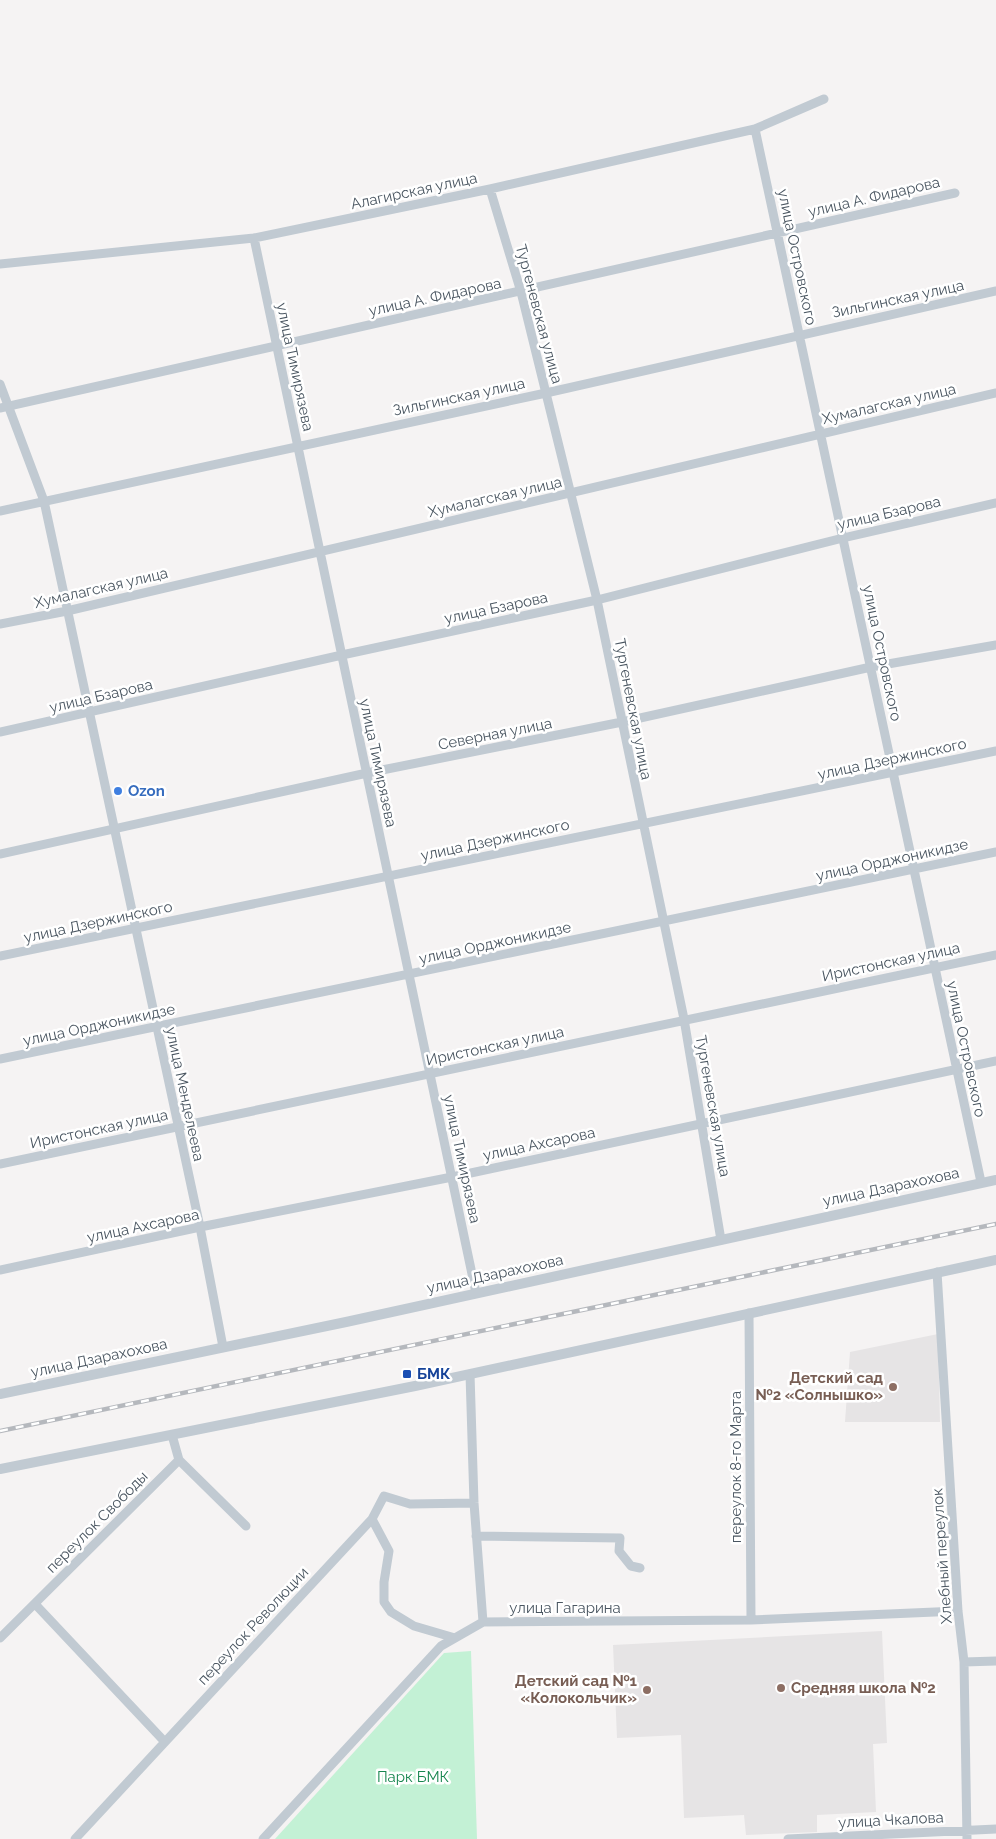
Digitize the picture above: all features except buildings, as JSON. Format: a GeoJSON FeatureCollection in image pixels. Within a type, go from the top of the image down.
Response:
{"type":"FeatureCollection","features":[{"type":"Feature","properties":{"kind":"street","name":"Алагирская улица"},"geometry":{"type":"LineString","coordinates":[[0,264],[254,238],[490,189],[755,129],[824,99]]}},
{"type":"Feature","properties":{"kind":"street","name":"улица Островского"},"geometry":{"type":"LineString","coordinates":[[755,129],[981,1182]]}},
{"type":"Feature","properties":{"kind":"street","name":"Тургеневская улица"},"geometry":{"type":"LineString","coordinates":[[490,189],[521,292],[597,600],[642,824],[665,920],[703,1123],[721,1240]]}},
{"type":"Feature","properties":{"kind":"street","name":"улица А. Фидарова"},"geometry":{"type":"LineString","coordinates":[[5,407],[955,193]]}},
{"type":"Feature","properties":{"kind":"street","name":"улица Тимирязева"},"geometry":{"type":"LineString","coordinates":[[254,238],[476,1293]]}},
{"type":"Feature","properties":{"kind":"street","name":"Зильгинская улица"},"geometry":{"type":"LineString","coordinates":[[0,511],[297,445],[546,393],[996,291]]}},
{"type":"Feature","properties":{"kind":"street","name":"улица Менделеева"},"geometry":{"type":"LineString","coordinates":[[0,384],[5,407],[44,501],[134,928],[200,1227],[223,1347]]}},
{"type":"Feature","properties":{"kind":"street","name":"Хумалагская улица"},"geometry":{"type":"LineString","coordinates":[[0,624],[67,611],[572,494],[996,393]]}},
{"type":"Feature","properties":{"kind":"street","name":"улица Бзарова"},"geometry":{"type":"LineString","coordinates":[[0,732],[597,600],[843,538],[996,503]]}},
{"type":"Feature","properties":{"kind":"street","name":"Северная улица"},"geometry":{"type":"LineString","coordinates":[[0,854],[367,773],[622,722],[870,667],[996,645]]}},
{"type":"Feature","properties":{"kind":"street","name":"улица Дзержинского"},"geometry":{"type":"LineString","coordinates":[[0,956],[996,751]]}},
{"type":"Feature","properties":{"kind":"street","name":"улица Орджоникидзе"},"geometry":{"type":"LineString","coordinates":[[0,1059],[996,852]]}},
{"type":"Feature","properties":{"kind":"street","name":"Иристонская улица"},"geometry":{"type":"LineString","coordinates":[[0,1164],[996,955]]}},
{"type":"Feature","properties":{"kind":"street","name":"улица Ахсарова"},"geometry":{"type":"LineString","coordinates":[[0,1270],[200,1227],[452,1178],[956,1068],[996,1061]]}},
{"type":"Feature","properties":{"kind":"street","name":"улица Дзарахохова"},"geometry":{"type":"LineString","coordinates":[[0,1394],[996,1180]]}},
{"type":"Feature","properties":{"kind":"street"},"geometry":{"type":"LineString","coordinates":[[0,1468],[470,1374],[996,1260]]}},
{"type":"Feature","properties":{"kind":"street","name":"Хлебный переулок"},"geometry":{"type":"LineString","coordinates":[[937,1272],[958,1611],[964,1662],[967,1834]]}},
{"type":"Feature","properties":{"kind":"street","name":"переулок 8-го Марта"},"geometry":{"type":"LineString","coordinates":[[749,1313],[751,1620]]}},
{"type":"Feature","properties":{"kind":"street"},"geometry":{"type":"LineString","coordinates":[[470,1374],[474,1503],[484,1622]]}},
{"type":"Feature","properties":{"kind":"street"},"geometry":{"type":"LineString","coordinates":[[172,1435],[179,1460],[246,1526]]}},
{"type":"Feature","properties":{"kind":"street","name":"переулок Свободы"},"geometry":{"type":"LineString","coordinates":[[0,1638],[179,1460]]}},
{"type":"Feature","properties":{"kind":"street","name":"переулок Революции"},"geometry":{"type":"LineString","coordinates":[[75,1839],[372,1519],[384,1496],[410,1504],[474,1503]]}},
{"type":"Feature","properties":{"kind":"street"},"geometry":{"type":"LineString","coordinates":[[372,1519],[389,1551],[384,1582],[384,1602],[391,1612],[414,1626],[455,1638]]}},
{"type":"Feature","properties":{"kind":"street"},"geometry":{"type":"LineString","coordinates":[[476,1536],[620,1538],[619,1551],[631,1566],[640,1568]]}},
{"type":"Feature","properties":{"kind":"street"},"geometry":{"type":"LineString","coordinates":[[35,1604],[164,1741]]}},
{"type":"Feature","properties":{"kind":"street","name":"улица Гагарина"},"geometry":{"type":"LineString","coordinates":[[264,1839],[441,1646],[484,1622],[751,1620],[958,1611]]}},
{"type":"Feature","properties":{"kind":"street"},"geometry":{"type":"LineString","coordinates":[[964,1662],[996,1661]]}},
{"type":"Feature","properties":{"kind":"street","name":"улица Чкалова"},"geometry":{"type":"LineString","coordinates":[[788,1839],[967,1834],[996,1829]]}},
{"type":"Feature","properties":{"kind":"shaded area","name":"Детский сад №2 «Солнышко»"},"geometry":{"type":"Polygon","coordinates":[[[938,1334],[940,1422],[845,1422],[850,1352],[938,1334]]]}},
{"type":"Feature","properties":{"kind":"shaded area","name":"Средняя школа №2"},"geometry":{"type":"Polygon","coordinates":[[[882,1631],[887,1743],[873,1744],[876,1812],[817,1815],[817,1832],[746,1835],[744,1815],[684,1818],[681,1735],[617,1738],[613,1645],[882,1631]]]}},
{"type":"Feature","properties":{"kind":"green space","name":"Парк БМК"},"geometry":{"type":"Polygon","coordinates":[[[471,1651],[477,1839],[275,1839],[444,1653],[471,1651]]]}},
{"type":"Feature","properties":{"kind":"railway"},"geometry":{"type":"LineString","coordinates":[[0,1431],[996,1224]]}},
{"type":"Feature","properties":{"kind":"place","name":"Ozon"},"geometry":{"type":"Point","coordinates":[118,791]}},
{"type":"Feature","properties":{"kind":"place","name":"БМК"},"geometry":{"type":"Point","coordinates":[407,1374]}},
{"type":"Feature","properties":{"kind":"place","name":"Детский сад №2 «Солнышко»"},"geometry":{"type":"Point","coordinates":[893,1387]}},
{"type":"Feature","properties":{"kind":"place","name":"Средняя школа №2"},"geometry":{"type":"Point","coordinates":[781,1688]}},
{"type":"Feature","properties":{"kind":"place","name":"Детский сад №1 «Колокольчик»"},"geometry":{"type":"Point","coordinates":[647,1690]}}]}
